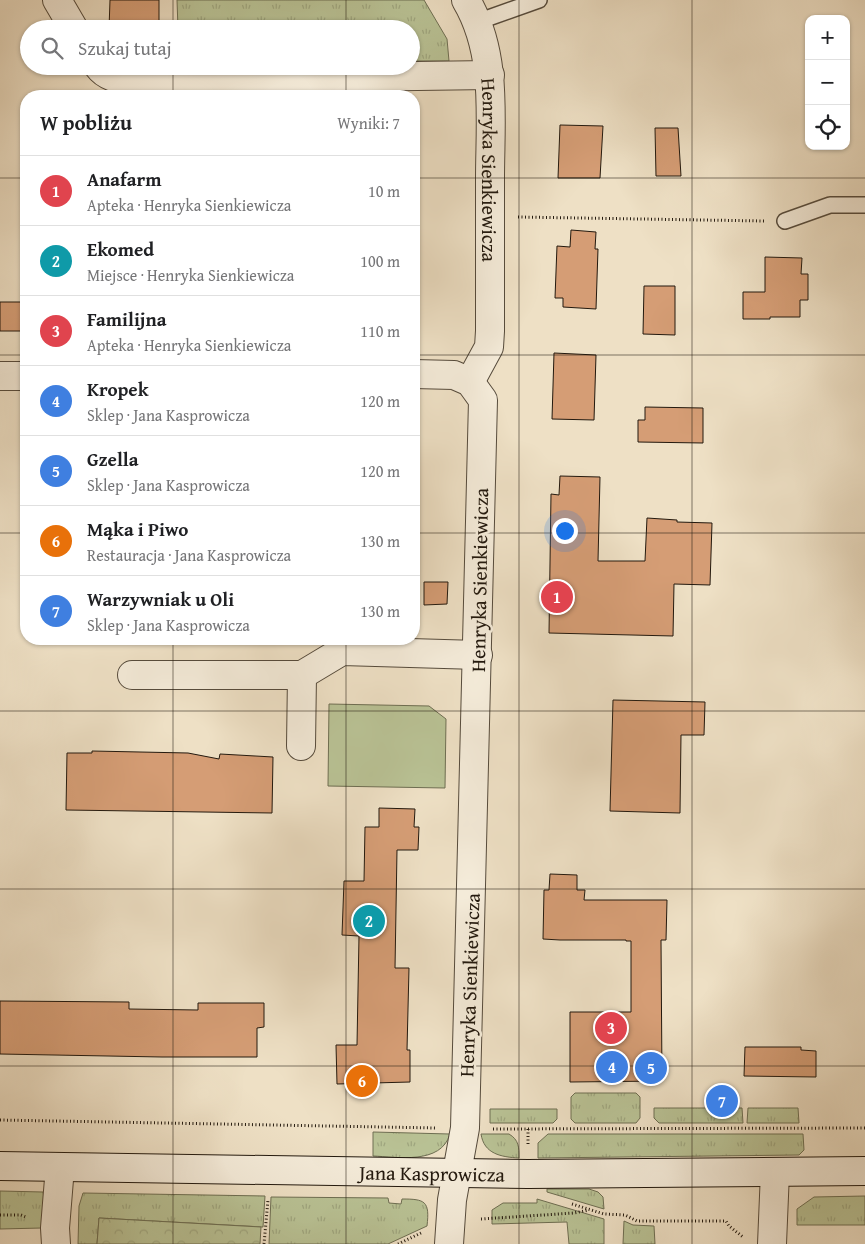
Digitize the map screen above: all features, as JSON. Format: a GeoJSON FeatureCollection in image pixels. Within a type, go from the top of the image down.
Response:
{"type":"FeatureCollection","features":[{"type":"Feature","properties":{"kind":"street"},"geometry":{"type":"LineString","coordinates":[[56,0],[68,20]]}},
{"type":"Feature","properties":{"kind":"street","name":"Henryka Sienkiewicza"},"geometry":{"type":"LineString","coordinates":[[438,1237],[452,1200],[466,1128],[483,400],[470,382],[489,347],[490,75],[485,47],[471,11]]}},
{"type":"Feature","properties":{"kind":"street"},"geometry":{"type":"LineString","coordinates":[[108,75],[115,79],[131,80],[490,75]]}},
{"type":"Feature","properties":{"kind":"street"},"geometry":{"type":"LineString","coordinates":[[420,374],[454,374],[470,382]]}},
{"type":"Feature","properties":{"kind":"street"},"geometry":{"type":"LineString","coordinates":[[0,376],[20,376]]}},
{"type":"Feature","properties":{"kind":"street"},"geometry":{"type":"LineString","coordinates":[[132,676],[302,675],[342,652],[395,646],[478,655]]}},
{"type":"Feature","properties":{"kind":"street"},"geometry":{"type":"LineString","coordinates":[[301,746],[302,675]]}},
{"type":"Feature","properties":{"kind":"street","name":"Jana Kasprowicza"},"geometry":{"type":"LineString","coordinates":[[0,1166],[457,1173],[865,1171]]}},
{"type":"Feature","properties":{"kind":"street"},"geometry":{"type":"LineString","coordinates":[[56,1244],[55,1228],[60,1167]]}},
{"type":"Feature","properties":{"kind":"street"},"geometry":{"type":"LineString","coordinates":[[772,1244],[774,1172]]}},
{"type":"Feature","properties":{"kind":"lane"},"geometry":{"type":"LineString","coordinates":[[471,11],[539,0]]}},
{"type":"Feature","properties":{"kind":"lane"},"geometry":{"type":"LineString","coordinates":[[784,221],[830,204],[865,205]]}},
{"type":"Feature","properties":{"kind":"path"},"geometry":{"type":"LineString","coordinates":[[514,217],[784,221]]}},
{"type":"Feature","properties":{"kind":"path"},"geometry":{"type":"LineString","coordinates":[[0,1120],[446,1128]]}},
{"type":"Feature","properties":{"kind":"path"},"geometry":{"type":"LineString","coordinates":[[485,1129],[865,1128]]}},
{"type":"Feature","properties":{"kind":"path"},"geometry":{"type":"LineString","coordinates":[[264,1244],[269,1191]]}},
{"type":"Feature","properties":{"kind":"path"},"geometry":{"type":"LineString","coordinates":[[571,1204],[604,1214],[625,1215],[637,1221],[726,1221],[728,1226],[743,1237]]}},
{"type":"Feature","properties":{"kind":"path"},"geometry":{"type":"LineString","coordinates":[[478,1224],[479,1218],[574,1213],[589,1209]]}},
{"type":"Feature","properties":{"kind":"path"},"geometry":{"type":"LineString","coordinates":[[398,1244],[438,1237]]}},
{"type":"Feature","properties":{"kind":"green space"},"geometry":{"type":"Polygon","coordinates":[[[177,0],[424,0],[447,39],[449,61],[420,61],[420,20],[178,20],[177,0]]]}},
{"type":"Feature","properties":{"kind":"green space"},"geometry":{"type":"Polygon","coordinates":[[[329,704],[429,706],[446,719],[445,788],[328,786],[329,704]]]}},
{"type":"Feature","properties":{"kind":"green space"},"geometry":{"type":"Polygon","coordinates":[[[575,1093],[636,1093],[640,1097],[640,1118],[636,1123],[575,1123],[571,1119],[571,1097],[575,1093]]]}},
{"type":"Feature","properties":{"kind":"green space"},"geometry":{"type":"Polygon","coordinates":[[[654,1108],[742,1108],[743,1123],[659,1123],[654,1118],[654,1108]]]}},
{"type":"Feature","properties":{"kind":"green space"},"geometry":{"type":"Polygon","coordinates":[[[748,1108],[798,1108],[799,1123],[747,1123],[748,1108]]]}},
{"type":"Feature","properties":{"kind":"green space"},"geometry":{"type":"Polygon","coordinates":[[[490,1109],[557,1109],[557,1119],[553,1123],[490,1123],[490,1109]]]}},
{"type":"Feature","properties":{"kind":"green space"},"geometry":{"type":"Polygon","coordinates":[[[373,1132],[450,1134],[445,1144],[438,1151],[428,1155],[406,1158],[373,1156],[373,1132]]]}},
{"type":"Feature","properties":{"kind":"green space"},"geometry":{"type":"Polygon","coordinates":[[[481,1134],[509,1134],[518,1144],[519,1158],[506,1157],[494,1153],[486,1146],[481,1134]]]}},
{"type":"Feature","properties":{"kind":"green space"},"geometry":{"type":"Polygon","coordinates":[[[548,1134],[803,1134],[804,1150],[799,1155],[538,1158],[538,1143],[548,1134]]]}},
{"type":"Feature","properties":{"kind":"green space"},"geometry":{"type":"Polygon","coordinates":[[[547,1189],[589,1189],[598,1192],[603,1197],[604,1209],[547,1192],[547,1189]]]}},
{"type":"Feature","properties":{"kind":"green space"},"geometry":{"type":"Polygon","coordinates":[[[0,1191],[43,1192],[42,1228],[0,1229],[0,1191]]]}},
{"type":"Feature","properties":{"kind":"green space"},"geometry":{"type":"Polygon","coordinates":[[[83,1193],[265,1196],[263,1227],[99,1218],[97,1244],[78,1244],[79,1206],[83,1193]]]}},
{"type":"Feature","properties":{"kind":"green space"},"geometry":{"type":"Polygon","coordinates":[[[865,1196],[865,1225],[797,1225],[797,1209],[814,1197],[865,1196]]]}},
{"type":"Feature","properties":{"kind":"green space"},"geometry":{"type":"Polygon","coordinates":[[[271,1197],[388,1198],[389,1203],[401,1204],[402,1199],[416,1200],[421,1201],[426,1206],[428,1211],[427,1226],[388,1244],[269,1244],[271,1197]]]}},
{"type":"Feature","properties":{"kind":"green space"},"geometry":{"type":"Polygon","coordinates":[[[537,1199],[604,1219],[604,1244],[569,1244],[567,1222],[492,1224],[492,1210],[503,1203],[537,1203],[537,1199]]]}},
{"type":"Feature","properties":{"kind":"green space"},"geometry":{"type":"Polygon","coordinates":[[[99,1218],[261,1227],[260,1244],[97,1244],[99,1218]]]}},
{"type":"Feature","properties":{"kind":"green space"},"geometry":{"type":"Polygon","coordinates":[[[624,1221],[633,1225],[654,1226],[655,1244],[623,1244],[624,1221]]]}},
{"type":"Feature","properties":{"kind":"building"},"geometry":{"type":"Polygon","coordinates":[[[110,0],[159,0],[159,20],[109,20],[110,0]]]}},
{"type":"Feature","properties":{"kind":"building"},"geometry":{"type":"Polygon","coordinates":[[[560,125],[603,126],[600,178],[558,178],[560,125]]]}},
{"type":"Feature","properties":{"kind":"building"},"geometry":{"type":"Polygon","coordinates":[[[655,128],[678,128],[681,176],[656,176],[655,128]]]}},
{"type":"Feature","properties":{"kind":"building"},"geometry":{"type":"Polygon","coordinates":[[[571,230],[596,232],[595,249],[598,249],[596,309],[563,307],[563,298],[555,298],[557,246],[570,247],[571,230]]]}},
{"type":"Feature","properties":{"kind":"building"},"geometry":{"type":"Polygon","coordinates":[[[765,257],[802,258],[801,274],[808,274],[808,300],[800,300],[800,317],[743,319],[743,292],[765,292],[765,257]]]}},
{"type":"Feature","properties":{"kind":"building"},"geometry":{"type":"Polygon","coordinates":[[[644,286],[675,286],[675,335],[643,334],[644,286]]]}},
{"type":"Feature","properties":{"kind":"building"},"geometry":{"type":"Polygon","coordinates":[[[0,302],[20,302],[20,331],[0,331],[0,302]]]}},
{"type":"Feature","properties":{"kind":"building"},"geometry":{"type":"Polygon","coordinates":[[[554,353],[596,355],[594,420],[552,419],[554,353]]]}},
{"type":"Feature","properties":{"kind":"building"},"geometry":{"type":"Polygon","coordinates":[[[645,407],[703,408],[703,443],[638,442],[638,420],[645,420],[645,407]]]}},
{"type":"Feature","properties":{"kind":"building"},"geometry":{"type":"Polygon","coordinates":[[[560,476],[600,477],[598,561],[645,561],[647,518],[677,520],[677,522],[712,523],[710,585],[674,584],[673,636],[549,633],[551,494],[559,495],[560,476]]]}},
{"type":"Feature","properties":{"kind":"building"},"geometry":{"type":"Polygon","coordinates":[[[424,582],[448,582],[447,604],[424,605],[424,582]]]}},
{"type":"Feature","properties":{"kind":"building"},"geometry":{"type":"Polygon","coordinates":[[[613,700],[705,702],[704,735],[681,735],[680,813],[610,811],[613,700]]]}},
{"type":"Feature","properties":{"kind":"building"},"geometry":{"type":"Polygon","coordinates":[[[92,751],[188,753],[219,759],[220,754],[273,757],[272,813],[66,810],[67,753],[92,753],[92,751]]]}},
{"type":"Feature","properties":{"kind":"building"},"geometry":{"type":"Polygon","coordinates":[[[379,808],[415,809],[414,827],[419,827],[418,850],[397,850],[395,968],[409,968],[407,1050],[410,1050],[410,1082],[337,1084],[336,1045],[357,1045],[359,936],[342,935],[344,881],[364,881],[365,827],[379,827],[379,808]]]}},
{"type":"Feature","properties":{"kind":"building"},"geometry":{"type":"Polygon","coordinates":[[[550,874],[577,875],[577,890],[585,890],[584,900],[667,900],[666,940],[661,940],[662,1081],[570,1082],[570,1012],[631,1012],[631,941],[543,939],[544,890],[549,890],[550,874]]]}},
{"type":"Feature","properties":{"kind":"building"},"geometry":{"type":"Polygon","coordinates":[[[0,1001],[129,1002],[129,1009],[198,1010],[198,1003],[264,1003],[264,1027],[257,1028],[257,1057],[0,1054],[0,1001]]]}},
{"type":"Feature","properties":{"kind":"building"},"geometry":{"type":"Polygon","coordinates":[[[745,1047],[801,1047],[801,1050],[816,1051],[816,1077],[744,1076],[745,1047]]]}},
{"type":"Feature","properties":{"kind":"place","name":"Anafarm"},"geometry":{"type":"Point","coordinates":[557,597]}},
{"type":"Feature","properties":{"kind":"place","name":"Ekomed"},"geometry":{"type":"Point","coordinates":[369,921]}},
{"type":"Feature","properties":{"kind":"place","name":"Familijna"},"geometry":{"type":"Point","coordinates":[611,1028]}},
{"type":"Feature","properties":{"kind":"place","name":"Kropek"},"geometry":{"type":"Point","coordinates":[612,1067]}},
{"type":"Feature","properties":{"kind":"place","name":"Gzella"},"geometry":{"type":"Point","coordinates":[651,1068]}},
{"type":"Feature","properties":{"kind":"place","name":"Mąka i Piwo"},"geometry":{"type":"Point","coordinates":[362,1081]}},
{"type":"Feature","properties":{"kind":"place","name":"Warzywniak u Oli"},"geometry":{"type":"Point","coordinates":[722,1101]}}]}
